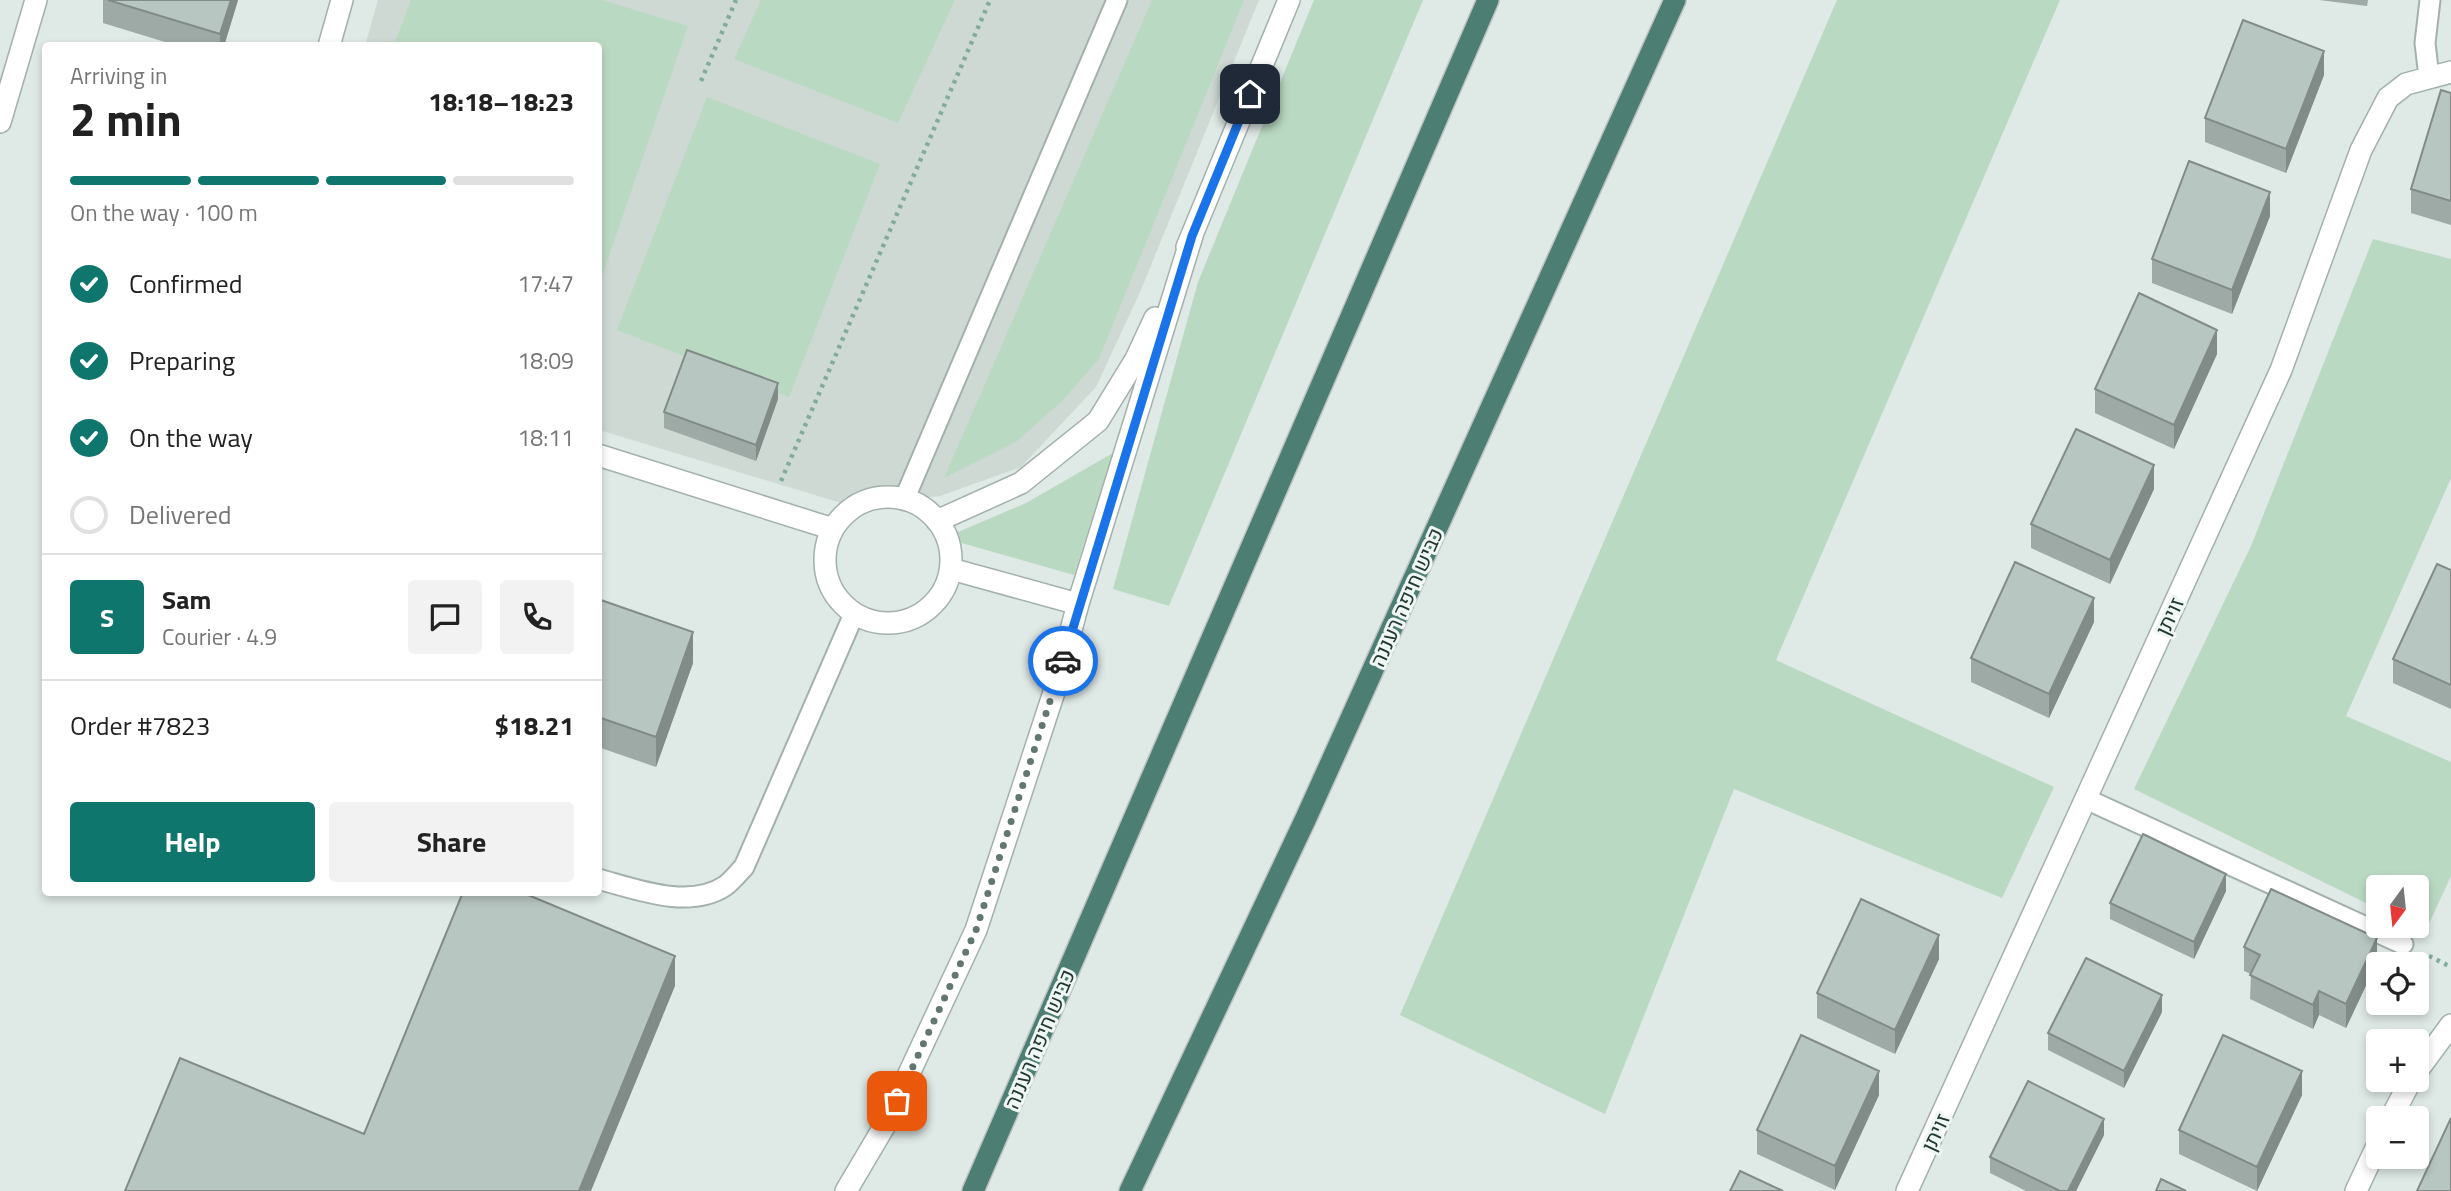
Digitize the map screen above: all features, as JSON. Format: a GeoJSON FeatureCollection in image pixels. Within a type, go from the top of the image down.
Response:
{"type":"FeatureCollection","features":[{"type":"Feature","properties":{"kind":"highway","name":"כביש חיפה רעננה"},"geometry":{"type":"LineString","coordinates":[[973,1191],[1488,0]]}},
{"type":"Feature","properties":{"kind":"highway","name":"כביש חיפה רעננה"},"geometry":{"type":"LineString","coordinates":[[1130,1191],[1312,805],[1675,0]]}},
{"type":"Feature","properties":{"kind":"street"},"geometry":{"type":"LineString","coordinates":[[0,122],[36,0]]}},
{"type":"Feature","properties":{"kind":"street"},"geometry":{"type":"LineString","coordinates":[[330,42],[342,0]]}},
{"type":"Feature","properties":{"kind":"street"},"geometry":{"type":"LineString","coordinates":[[937,521],[1021,483],[1098,421],[1136,359],[1192,236],[1289,0]]}},
{"type":"Feature","properties":{"kind":"street","name":"זויתן"},"geometry":{"type":"LineString","coordinates":[[1907,1191],[2281,370],[2361,150],[2388,98],[2406,84],[2451,72]]}},
{"type":"Feature","properties":{"kind":"street"},"geometry":{"type":"LineString","coordinates":[[846,1191],[885,1125],[976,930],[1056,686],[1078,604],[1192,236]]}},
{"type":"Feature","properties":{"kind":"street"},"geometry":{"type":"LineString","coordinates":[[602,456],[833,529]]}},
{"type":"Feature","properties":{"kind":"street"},"geometry":{"type":"LineString","coordinates":[[892,497],[913,501],[937,521],[951,549],[951,569],[944,589],[932,606],[915,618],[895,623],[874,622],[854,614],[838,600],[828,582],[824,561],[833,529],[852,507],[871,499],[892,497]]}},
{"type":"Feature","properties":{"kind":"street"},"geometry":{"type":"LineString","coordinates":[[951,569],[1078,604]]}},
{"type":"Feature","properties":{"kind":"street"},"geometry":{"type":"LineString","coordinates":[[2429,1055],[2451,1025]]}},
{"type":"Feature","properties":{"kind":"street"},"geometry":{"type":"LineString","coordinates":[[2356,1191],[2366,1169]]}},
{"type":"Feature","properties":{"kind":"lane"},"geometry":{"type":"LineString","coordinates":[[904,500],[1117,0]]}},
{"type":"Feature","properties":{"kind":"lane"},"geometry":{"type":"LineString","coordinates":[[2429,77],[2424,43],[2430,0]]}},
{"type":"Feature","properties":{"kind":"lane"},"geometry":{"type":"LineString","coordinates":[[602,879],[654,894],[695,897],[724,886],[744,867],[854,614]]}},
{"type":"Feature","properties":{"kind":"lane"},"geometry":{"type":"LineString","coordinates":[[2086,799],[2403,944]]}},
{"type":"Feature","properties":{"kind":"path"},"geometry":{"type":"LineString","coordinates":[[701,81],[736,0]]}},
{"type":"Feature","properties":{"kind":"path"},"geometry":{"type":"LineString","coordinates":[[769,509],[990,0]]}},
{"type":"Feature","properties":{"kind":"shaded area"},"geometry":{"type":"Polygon","coordinates":[[[378,0],[1259,0],[1141,290],[1096,387],[1021,467],[940,496],[848,505],[602,431],[602,42],[366,42],[378,0]]]}},
{"type":"Feature","properties":{"kind":"green space"},"geometry":{"type":"Polygon","coordinates":[[[411,0],[602,0],[688,26],[602,276],[602,42],[395,42],[411,0]]]}},
{"type":"Feature","properties":{"kind":"green space"},"geometry":{"type":"Polygon","coordinates":[[[761,0],[955,0],[898,123],[734,59],[761,0]]]}},
{"type":"Feature","properties":{"kind":"green space"},"geometry":{"type":"Polygon","coordinates":[[[1152,0],[1244,0],[1099,359],[1062,401],[1017,441],[944,478],[1152,0]]]}},
{"type":"Feature","properties":{"kind":"green space"},"geometry":{"type":"Polygon","coordinates":[[[1314,0],[1423,0],[1169,606],[1113,589],[1198,282],[1314,0]]]}},
{"type":"Feature","properties":{"kind":"green space"},"geometry":{"type":"Polygon","coordinates":[[[1837,0],[2060,0],[1776,660],[2054,787],[2002,898],[1734,789],[1605,1114],[1400,1015],[1837,0]]]}},
{"type":"Feature","properties":{"kind":"green space"},"geometry":{"type":"Polygon","coordinates":[[[707,97],[880,164],[789,397],[617,330],[707,97]]]}},
{"type":"Feature","properties":{"kind":"green space"},"geometry":{"type":"Polygon","coordinates":[[[2373,239],[2451,259],[2451,478],[2346,716],[2451,762],[2451,876],[2429,923],[2429,875],[2366,875],[2366,903],[2134,789],[2251,546],[2373,239]]]}},
{"type":"Feature","properties":{"kind":"green space"},"geometry":{"type":"Polygon","coordinates":[[[1113,453],[1074,575],[944,538],[1026,503],[1113,453]]]}},
{"type":"Feature","properties":{"kind":"building"},"geometry":{"type":"Polygon","coordinates":[[[108,0],[231,0],[220,34],[108,0]]]}},
{"type":"Feature","properties":{"kind":"building"},"geometry":{"type":"Polygon","coordinates":[[[2243,20],[2324,51],[2286,149],[2205,118],[2243,20]]]}},
{"type":"Feature","properties":{"kind":"building"},"geometry":{"type":"Polygon","coordinates":[[[2441,90],[2451,93],[2451,201],[2411,189],[2441,90]]]}},
{"type":"Feature","properties":{"kind":"building"},"geometry":{"type":"Polygon","coordinates":[[[2189,161],[2270,192],[2232,290],[2152,259],[2189,161]]]}},
{"type":"Feature","properties":{"kind":"building"},"geometry":{"type":"Polygon","coordinates":[[[2139,293],[2217,330],[2174,425],[2095,389],[2139,293]]]}},
{"type":"Feature","properties":{"kind":"building"},"geometry":{"type":"Polygon","coordinates":[[[687,350],[778,383],[756,445],[664,412],[687,350]]]}},
{"type":"Feature","properties":{"kind":"building"},"geometry":{"type":"Polygon","coordinates":[[[2076,429],[2154,465],[2110,560],[2031,524],[2076,429]]]}},
{"type":"Feature","properties":{"kind":"building"},"geometry":{"type":"Polygon","coordinates":[[[2015,562],[2094,598],[2049,694],[1971,658],[2015,562]]]}},
{"type":"Feature","properties":{"kind":"building"},"geometry":{"type":"Polygon","coordinates":[[[2437,564],[2451,570],[2451,685],[2393,659],[2437,564]]]}},
{"type":"Feature","properties":{"kind":"building"},"geometry":{"type":"Polygon","coordinates":[[[602,600],[693,632],[656,737],[602,718],[602,600]]]}},
{"type":"Feature","properties":{"kind":"building"},"geometry":{"type":"Polygon","coordinates":[[[2143,834],[2226,874],[2194,942],[2110,903],[2143,834]]]}},
{"type":"Feature","properties":{"kind":"building"},"geometry":{"type":"Polygon","coordinates":[[[2271,889],[2366,933],[2366,938],[2377,938],[2370,952],[2366,952],[2366,961],[2346,1004],[2319,991],[2313,1005],[2250,975],[2260,955],[2244,947],[2271,889]]]}},
{"type":"Feature","properties":{"kind":"building"},"geometry":{"type":"Polygon","coordinates":[[[461,896],[531,896],[675,956],[579,1191],[125,1191],[180,1058],[364,1134],[461,896]]]}},
{"type":"Feature","properties":{"kind":"building"},"geometry":{"type":"Polygon","coordinates":[[[1861,899],[1939,935],[1895,1030],[1817,993],[1861,899]]]}},
{"type":"Feature","properties":{"kind":"building"},"geometry":{"type":"Polygon","coordinates":[[[2086,958],[2162,995],[2124,1071],[2048,1033],[2086,958]]]}},
{"type":"Feature","properties":{"kind":"building"},"geometry":{"type":"Polygon","coordinates":[[[1801,1035],[1879,1071],[1835,1166],[1757,1130],[1801,1035]]]}},
{"type":"Feature","properties":{"kind":"building"},"geometry":{"type":"Polygon","coordinates":[[[2223,1035],[2302,1071],[2257,1167],[2179,1130],[2223,1035]]]}},
{"type":"Feature","properties":{"kind":"building"},"geometry":{"type":"Polygon","coordinates":[[[2028,1081],[2104,1119],[2068,1191],[2060,1191],[1990,1157],[2028,1081]]]}},
{"type":"Feature","properties":{"kind":"building"},"geometry":{"type":"Polygon","coordinates":[[[2451,1118],[2451,1191],[2417,1191],[2451,1118]]]}},
{"type":"Feature","properties":{"kind":"building"},"geometry":{"type":"Polygon","coordinates":[[[1740,1171],[1783,1191],[1730,1191],[1740,1171]]]}},
{"type":"Feature","properties":{"kind":"building"},"geometry":{"type":"Polygon","coordinates":[[[2161,1179],[2186,1191],[2156,1191],[2161,1179]]]}},
{"type":"Feature","properties":{"kind":"way so far"},"geometry":{"type":"LineString","coordinates":[[897,1101],[976,930],[1063,661]]}},
{"type":"Feature","properties":{"kind":"route"},"geometry":{"type":"LineString","coordinates":[[1063,661],[1078,604],[1192,236],[1250,94]]}}]}
